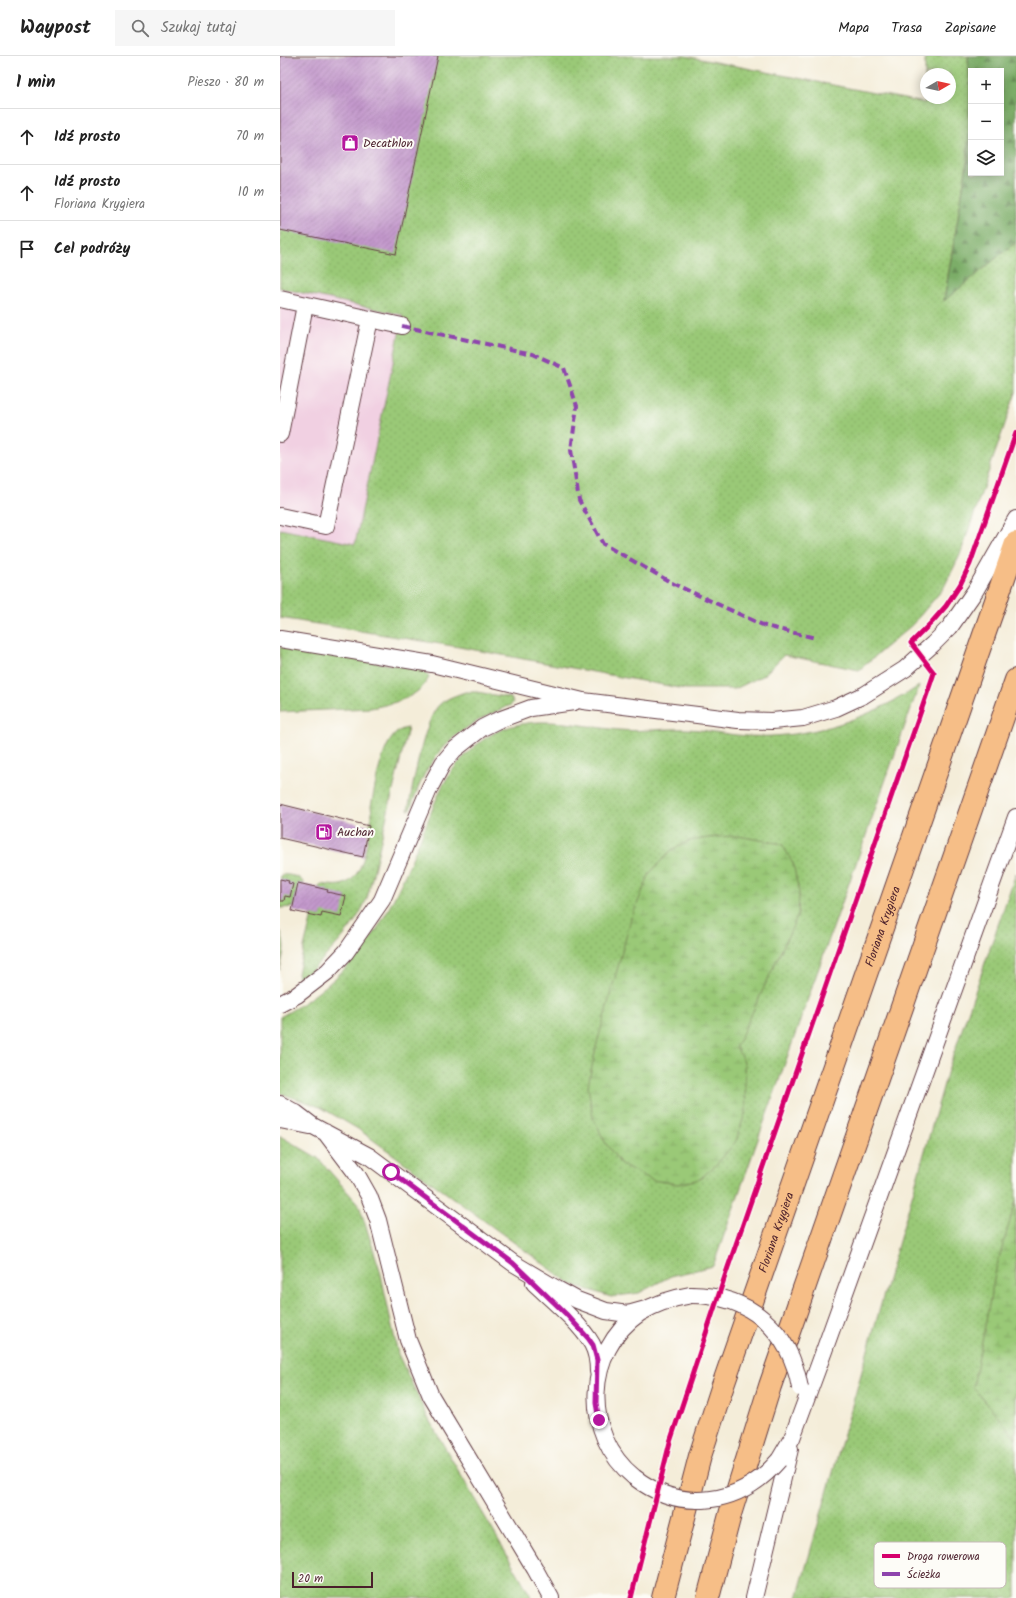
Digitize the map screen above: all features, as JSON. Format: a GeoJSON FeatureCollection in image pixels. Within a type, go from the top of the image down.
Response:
{"type":"FeatureCollection","features":[{"type":"Feature","properties":{"kind":"main road","name":"Floriana Krygiera"},"geometry":{"type":"LineString","coordinates":[[663,1598],[700,1456],[724,1381],[1016,543]]}},
{"type":"Feature","properties":{"kind":"main road"},"geometry":{"type":"LineString","coordinates":[[708,1598],[731,1511],[770,1386],[1016,680]]}},
{"type":"Feature","properties":{"kind":"lane"},"geometry":{"type":"LineString","coordinates":[[280,299],[402,326]]}},
{"type":"Feature","properties":{"kind":"lane"},"geometry":{"type":"LineString","coordinates":[[280,434],[305,305]]}},
{"type":"Feature","properties":{"kind":"lane"},"geometry":{"type":"LineString","coordinates":[[280,516],[326,526],[370,319]]}},
{"type":"Feature","properties":{"kind":"lane"},"geometry":{"type":"LineString","coordinates":[[280,639],[432,664],[583,701],[758,721],[803,718],[836,708],[864,695],[921,656],[950,627],[975,591],[1016,519]]}},
{"type":"Feature","properties":{"kind":"lane"},"geometry":{"type":"LineString","coordinates":[[280,1004],[297,995],[327,972],[346,952],[382,900],[430,787],[443,762],[454,750],[482,728],[531,708],[583,701]]}},
{"type":"Feature","properties":{"kind":"lane"},"geometry":{"type":"LineString","coordinates":[[513,1263],[566,1314],[588,1338],[596,1353],[598,1377],[596,1403],[604,1436],[616,1459],[634,1477],[648,1487],[672,1496],[697,1500],[722,1497],[746,1488],[767,1473],[784,1453],[796,1426],[1016,817]]}},
{"type":"Feature","properties":{"kind":"lane"},"geometry":{"type":"LineString","coordinates":[[280,1104],[296,1113],[319,1130],[369,1156],[513,1263],[558,1289],[596,1308],[622,1314],[636,1313],[670,1299],[691,1295],[712,1296],[736,1303],[759,1316],[777,1333],[791,1355],[796,1371],[800,1397],[796,1426],[754,1598]]}},
{"type":"Feature","properties":{"kind":"lane"},"geometry":{"type":"LineString","coordinates":[[280,1120],[319,1130],[356,1173],[369,1196],[378,1220],[408,1340],[431,1396],[551,1598]]}},
{"type":"Feature","properties":{"kind":"lane"},"geometry":{"type":"LineString","coordinates":[[598,1377],[606,1353],[615,1338],[629,1322],[646,1310]]}},
{"type":"Feature","properties":{"kind":"shaded area"},"geometry":{"type":"Polygon","coordinates":[[[280,56],[467,56],[357,558],[280,543],[280,56]]]}},
{"type":"Feature","properties":{"kind":"green space"},"geometry":{"type":"Polygon","coordinates":[[[280,56],[685,56],[920,102],[920,104],[956,104],[956,68],[925,68],[925,56],[968,56],[968,158],[944,300],[1016,242],[1016,392],[960,555],[943,589],[912,625],[859,670],[784,655],[764,675],[735,689],[685,689],[459,647],[280,618],[280,529],[355,544],[403,315],[280,288],[280,56]]]}},
{"type":"Feature","properties":{"kind":"green space"},"geometry":{"type":"Polygon","coordinates":[[[968,56],[1016,56],[1016,242],[944,301],[968,158],[968,176],[1004,176],[1004,68],[969,68],[968,56]]]}},
{"type":"Feature","properties":{"kind":"green space"},"geometry":{"type":"Polygon","coordinates":[[[280,647],[423,670],[429,677],[425,684],[412,695],[396,702],[371,708],[280,712],[280,647]]]}},
{"type":"Feature","properties":{"kind":"green space"},"geometry":{"type":"Polygon","coordinates":[[[919,686],[713,1266],[671,1276],[639,1293],[611,1297],[571,1284],[358,1129],[320,1107],[280,1093],[280,1017],[313,996],[328,984],[343,971],[368,941],[395,897],[446,780],[453,769],[464,757],[476,745],[489,736],[511,726],[542,722],[558,722],[619,730],[688,729],[748,736],[793,734],[815,730],[859,717],[900,698],[919,686]]]}},
{"type":"Feature","properties":{"kind":"green space"},"geometry":{"type":"Polygon","coordinates":[[[465,692],[477,692],[511,698],[513,702],[511,705],[478,721],[447,743],[428,767],[410,810],[408,810],[424,737],[434,712],[443,702],[465,692]]]}},
{"type":"Feature","properties":{"kind":"green space"},"geometry":{"type":"Polygon","coordinates":[[[408,728],[368,895],[363,907],[349,930],[332,950],[304,978],[300,980],[298,974],[300,964],[319,887],[321,884],[340,885],[346,883],[353,879],[358,872],[365,852],[372,813],[371,806],[378,773],[386,748],[392,738],[399,731],[408,728]]]}},
{"type":"Feature","properties":{"kind":"green space"},"geometry":{"type":"Polygon","coordinates":[[[738,836],[782,844],[793,863],[799,892],[798,915],[736,1047],[744,1062],[746,1110],[736,1141],[718,1163],[700,1179],[678,1184],[652,1180],[621,1164],[606,1144],[593,1118],[588,1086],[596,1047],[631,919],[650,873],[671,850],[689,841],[715,837],[738,836]]]}},
{"type":"Feature","properties":{"kind":"green space"},"geometry":{"type":"Polygon","coordinates":[[[1016,873],[1016,1598],[797,1598],[948,1070],[1016,873]]]}},
{"type":"Feature","properties":{"kind":"green space"},"geometry":{"type":"Polygon","coordinates":[[[281,875],[299,878],[304,885],[295,907],[280,908],[281,875]]]}},
{"type":"Feature","properties":{"kind":"green space"},"geometry":{"type":"Polygon","coordinates":[[[280,931],[284,945],[280,970],[280,931]]]}},
{"type":"Feature","properties":{"kind":"green space"},"geometry":{"type":"Polygon","coordinates":[[[280,1136],[318,1158],[359,1205],[380,1270],[398,1354],[429,1420],[532,1598],[280,1598],[280,1136]]]}},
{"type":"Feature","properties":{"kind":"green space"},"geometry":{"type":"Polygon","coordinates":[[[1016,1200],[1016,1438],[973,1387],[996,1269],[1016,1200]]]}},
{"type":"Feature","properties":{"kind":"building","name":"Decathlon"},"geometry":{"type":"Polygon","coordinates":[[[280,56],[438,56],[396,254],[280,230],[280,56]]]}},
{"type":"Feature","properties":{"kind":"building","name":"Auchan"},"geometry":{"type":"Polygon","coordinates":[[[280,804],[369,826],[363,857],[280,838],[280,804]]]}},
{"type":"Feature","properties":{"kind":"building"},"geometry":{"type":"Polygon","coordinates":[[[280,879],[289,881],[288,883],[293,884],[290,897],[285,896],[284,901],[280,901],[280,879]]]}},
{"type":"Feature","properties":{"kind":"building"},"geometry":{"type":"Polygon","coordinates":[[[298,883],[346,896],[341,916],[322,912],[321,917],[292,911],[298,883]]]}},
{"type":"Feature","properties":{"kind":"marked path"},"geometry":{"type":"LineString","coordinates":[[402,326],[533,354],[564,368],[577,406],[571,450],[579,500],[603,544],[674,584],[765,626],[816,638]]}},
{"type":"Feature","properties":{"kind":"cycle path"},"geometry":{"type":"LineString","coordinates":[[631,1598],[670,1442],[726,1273],[934,673],[911,643],[946,606],[960,585],[970,564],[1016,433]]}},
{"type":"Feature","properties":{"kind":"place","name":"Decathlon"},"geometry":{"type":"Point","coordinates":[350,143]}},
{"type":"Feature","properties":{"kind":"place","name":"Auchan"},"geometry":{"type":"Point","coordinates":[324,832]}},
{"type":"Feature","properties":{"kind":"route"},"geometry":{"type":"LineString","coordinates":[[391,1172],[513,1263],[566,1314],[588,1338],[593,1345],[597,1360],[598,1377],[596,1403],[599,1420]]}}]}
